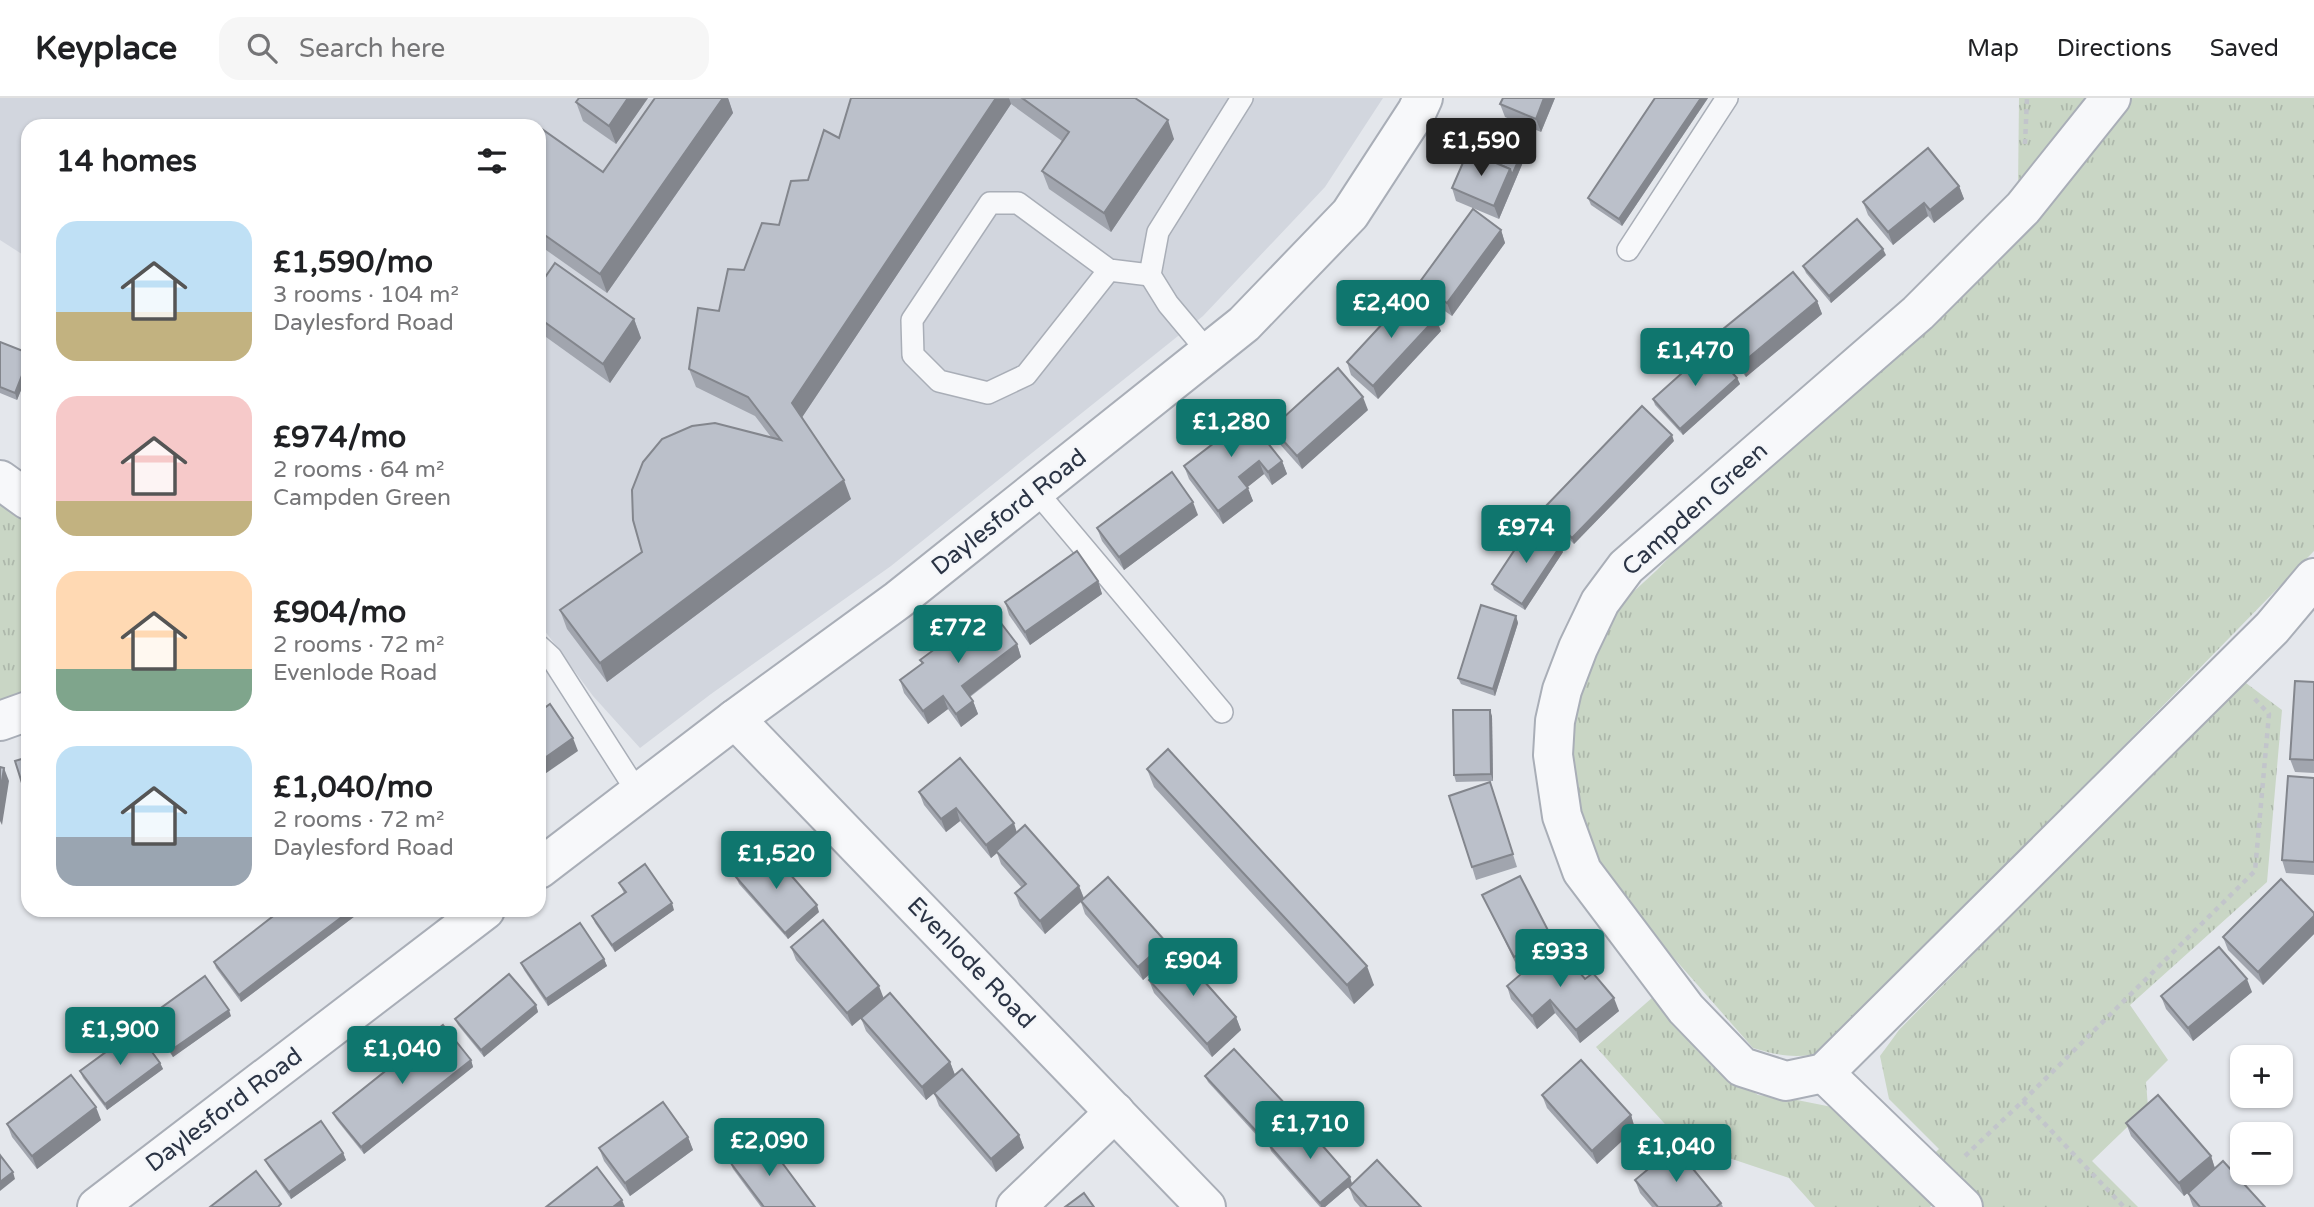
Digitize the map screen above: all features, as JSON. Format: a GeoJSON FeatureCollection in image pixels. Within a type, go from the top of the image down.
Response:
{"type":"FeatureCollection","features":[{"type":"Feature","properties":{"kind":"street","name":"Daylesford Road"},"geometry":{"type":"LineString","coordinates":[[546,864],[735,719],[898,600],[1244,324],[1350,214],[1418,111],[1423,98]]}},
{"type":"Feature","properties":{"kind":"street","name":"Campden Green"},"geometry":{"type":"LineString","coordinates":[[1824,1073],[1786,1081],[1742,1067],[1686,1009],[1582,871],[1562,816],[1553,755],[1555,721],[1562,690],[1600,602],[1626,567],[1918,313],[2023,208],[2112,98]]}},
{"type":"Feature","properties":{"kind":"street"},"geometry":{"type":"LineString","coordinates":[[0,480],[21,495]]}},
{"type":"Feature","properties":{"kind":"street"},"geometry":{"type":"LineString","coordinates":[[1950,1195],[1824,1073],[2272,628],[2314,578]]}},
{"type":"Feature","properties":{"kind":"street"},"geometry":{"type":"LineString","coordinates":[[0,721],[21,714]]}},
{"type":"Feature","properties":{"kind":"street","name":"Evenlode Road"},"geometry":{"type":"LineString","coordinates":[[735,719],[1206,1207]]}},
{"type":"Feature","properties":{"kind":"street","name":"Daylesford Road"},"geometry":{"type":"LineString","coordinates":[[97,1207],[476,917]]}},
{"type":"Feature","properties":{"kind":"street"},"geometry":{"type":"LineString","coordinates":[[1016,1207],[1115,1112]]}},
{"type":"Feature","properties":{"kind":"lane"},"geometry":{"type":"LineString","coordinates":[[1209,353],[1168,304],[1150,275],[1158,232],[1242,98]]}},
{"type":"Feature","properties":{"kind":"lane"},"geometry":{"type":"LineString","coordinates":[[1628,250],[1727,98]]}},
{"type":"Feature","properties":{"kind":"lane"},"geometry":{"type":"LineString","coordinates":[[1109,271],[1026,375],[988,393],[939,381],[913,355],[912,320],[990,203],[1018,202],[1109,271],[1150,275]]}},
{"type":"Feature","properties":{"kind":"lane"},"geometry":{"type":"LineString","coordinates":[[1036,491],[1222,712]]}},
{"type":"Feature","properties":{"kind":"lane"},"geometry":{"type":"LineString","coordinates":[[546,652],[638,793]]}},
{"type":"Feature","properties":{"kind":"path"},"geometry":{"type":"LineString","coordinates":[[1950,1195],[2024,1101],[2255,871],[2269,714],[2228,671]]}},
{"type":"Feature","properties":{"kind":"path"},"geometry":{"type":"LineString","coordinates":[[2024,1101],[2124,1207]]}},
{"type":"Feature","properties":{"kind":"shaded area"},"geometry":{"type":"Polygon","coordinates":[[[0,98],[1383,98],[1325,187],[1203,316],[891,566],[640,748],[593,696],[546,632],[546,119],[21,119],[21,254],[0,240],[0,98]]]}},
{"type":"Feature","properties":{"kind":"green space"},"geometry":{"type":"Polygon","coordinates":[[[2019,98],[2087,98],[2018,190],[2019,98]]]}},
{"type":"Feature","properties":{"kind":"green space"},"geometry":{"type":"Polygon","coordinates":[[[2129,98],[2314,98],[2314,551],[1825,1052],[1789,1056],[1753,1048],[1600,874],[1570,795],[1570,696],[1605,618],[1657,570],[1748,475],[2046,211],[2129,98]]]}},
{"type":"Feature","properties":{"kind":"green space"},"geometry":{"type":"Polygon","coordinates":[[[0,500],[21,514],[21,699],[0,704],[0,500]]]}},
{"type":"Feature","properties":{"kind":"green space"},"geometry":{"type":"Polygon","coordinates":[[[2242,680],[2282,710],[2267,882],[2130,1005],[2168,1060],[2146,1082],[2148,1107],[2092,1161],[2138,1207],[1948,1207],[1939,1198],[1930,1207],[1815,1207],[1789,1178],[1681,1142],[1596,1047],[1653,997],[1710,1063],[1758,1095],[1837,1108],[1910,1176],[1939,1149],[1889,1099],[1880,1056],[1899,1030],[2242,680]]]}},
{"type":"Feature","properties":{"kind":"building"},"geometry":{"type":"Polygon","coordinates":[[[579,98],[628,98],[609,126],[576,102],[579,98]]]}},
{"type":"Feature","properties":{"kind":"building"},"geometry":{"type":"Polygon","coordinates":[[[655,98],[723,98],[600,274],[546,236],[546,132],[603,172],[655,98]]]}},
{"type":"Feature","properties":{"kind":"building"},"geometry":{"type":"Polygon","coordinates":[[[851,98],[996,98],[792,403],[844,480],[600,663],[560,610],[642,552],[633,520],[632,490],[643,462],[662,439],[692,426],[715,423],[781,440],[748,397],[689,369],[698,308],[719,311],[728,269],[744,270],[762,223],[779,225],[791,181],[808,180],[824,130],[839,138],[851,98]]]}},
{"type":"Feature","properties":{"kind":"building"},"geometry":{"type":"Polygon","coordinates":[[[1022,98],[1135,98],[1168,120],[1104,213],[1042,171],[1069,132],[1022,98]]]}},
{"type":"Feature","properties":{"kind":"building"},"geometry":{"type":"Polygon","coordinates":[[[1503,98],[1544,98],[1536,119],[1500,104],[1503,98]]]}},
{"type":"Feature","properties":{"kind":"building"},"geometry":{"type":"Polygon","coordinates":[[[1655,98],[1701,98],[1619,219],[1588,198],[1655,98]]]}},
{"type":"Feature","properties":{"kind":"building"},"geometry":{"type":"Polygon","coordinates":[[[1496,122],[1529,137],[1512,175],[1510,169],[1481,157],[1496,122]]]}},
{"type":"Feature","properties":{"kind":"building"},"geometry":{"type":"Polygon","coordinates":[[[1928,148],[1959,186],[1930,210],[1924,203],[1888,232],[1863,202],[1928,148]]]}},
{"type":"Feature","properties":{"kind":"building"},"geometry":{"type":"Polygon","coordinates":[[[1468,151],[1510,169],[1494,206],[1452,188],[1468,151]]]}},
{"type":"Feature","properties":{"kind":"building"},"geometry":{"type":"Polygon","coordinates":[[[1473,209],[1501,230],[1447,303],[1419,283],[1473,209]]]}},
{"type":"Feature","properties":{"kind":"building"},"geometry":{"type":"Polygon","coordinates":[[[1857,219],[1883,249],[1829,296],[1803,266],[1857,219]]]}},
{"type":"Feature","properties":{"kind":"building"},"geometry":{"type":"Polygon","coordinates":[[[555,263],[634,319],[603,364],[546,323],[546,276],[555,263]]]}},
{"type":"Feature","properties":{"kind":"building"},"geometry":{"type":"Polygon","coordinates":[[[1793,272],[1817,301],[1741,364],[1717,334],[1793,272]]]}},
{"type":"Feature","properties":{"kind":"building"},"geometry":{"type":"Polygon","coordinates":[[[1410,294],[1436,318],[1373,386],[1347,362],[1410,294]]]}},
{"type":"Feature","properties":{"kind":"building"},"geometry":{"type":"Polygon","coordinates":[[[0,342],[21,350],[21,378],[15,393],[0,387],[0,342]]]}},
{"type":"Feature","properties":{"kind":"building"},"geometry":{"type":"Polygon","coordinates":[[[1710,348],[1737,378],[1680,429],[1653,399],[1710,348]]]}},
{"type":"Feature","properties":{"kind":"building"},"geometry":{"type":"Polygon","coordinates":[[[1338,368],[1363,397],[1297,456],[1272,428],[1338,368]]]}},
{"type":"Feature","properties":{"kind":"building"},"geometry":{"type":"Polygon","coordinates":[[[1642,406],[1672,435],[1572,538],[1543,509],[1642,406]]]}},
{"type":"Feature","properties":{"kind":"building"},"geometry":{"type":"Polygon","coordinates":[[[1241,409],[1282,461],[1268,472],[1259,461],[1239,477],[1248,488],[1218,511],[1184,466],[1214,443],[1207,435],[1241,409]]]}},
{"type":"Feature","properties":{"kind":"building"},"geometry":{"type":"Polygon","coordinates":[[[1172,472],[1193,502],[1119,557],[1097,528],[1172,472]]]}},
{"type":"Feature","properties":{"kind":"building"},"geometry":{"type":"Polygon","coordinates":[[[1531,525],[1561,545],[1522,604],[1492,584],[1531,525]]]}},
{"type":"Feature","properties":{"kind":"building"},"geometry":{"type":"Polygon","coordinates":[[[1077,551],[1098,581],[1025,632],[1005,602],[1077,551]]]}},
{"type":"Feature","properties":{"kind":"building"},"geometry":{"type":"Polygon","coordinates":[[[1481,605],[1516,616],[1493,689],[1458,678],[1481,605]]]}},
{"type":"Feature","properties":{"kind":"building"},"geometry":{"type":"Polygon","coordinates":[[[994,614],[1017,644],[962,686],[973,701],[956,714],[943,696],[923,711],[900,680],[923,663],[920,660],[951,637],[956,643],[994,614]]]}},
{"type":"Feature","properties":{"kind":"building"},"geometry":{"type":"Polygon","coordinates":[[[2295,681],[2314,682],[2314,760],[2290,759],[2295,681]]]}},
{"type":"Feature","properties":{"kind":"building"},"geometry":{"type":"Polygon","coordinates":[[[550,704],[573,738],[546,757],[546,707],[550,704]]]}},
{"type":"Feature","properties":{"kind":"building"},"geometry":{"type":"Polygon","coordinates":[[[1453,710],[1490,710],[1491,774],[1454,775],[1453,710]]]}},
{"type":"Feature","properties":{"kind":"building"},"geometry":{"type":"Polygon","coordinates":[[[1168,749],[1367,966],[1347,985],[1147,769],[1168,749]]]}},
{"type":"Feature","properties":{"kind":"building"},"geometry":{"type":"Polygon","coordinates":[[[960,758],[1014,823],[986,845],[956,808],[941,819],[919,792],[960,758]]]}},
{"type":"Feature","properties":{"kind":"building"},"geometry":{"type":"Polygon","coordinates":[[[21,759],[21,780],[15,761],[21,759]]]}},
{"type":"Feature","properties":{"kind":"building"},"geometry":{"type":"Polygon","coordinates":[[[0,767],[4,768],[0,793],[0,767]]]}},
{"type":"Feature","properties":{"kind":"building"},"geometry":{"type":"Polygon","coordinates":[[[2288,776],[2314,778],[2314,862],[2282,860],[2288,776]]]}},
{"type":"Feature","properties":{"kind":"building"},"geometry":{"type":"Polygon","coordinates":[[[1490,782],[1513,854],[1472,867],[1449,796],[1490,782]]]}},
{"type":"Feature","properties":{"kind":"building"},"geometry":{"type":"Polygon","coordinates":[[[1025,825],[1079,886],[1040,921],[1015,893],[1026,884],[996,851],[1025,825]]]}},
{"type":"Feature","properties":{"kind":"building"},"geometry":{"type":"Polygon","coordinates":[[[768,849],[817,905],[785,933],[736,877],[768,849]]]}},
{"type":"Feature","properties":{"kind":"building"},"geometry":{"type":"Polygon","coordinates":[[[645,864],[672,903],[612,945],[592,916],[626,892],[619,883],[645,864]]]}},
{"type":"Feature","properties":{"kind":"building"},"geometry":{"type":"Polygon","coordinates":[[[1520,876],[1552,938],[1514,957],[1482,895],[1520,876]]]}},
{"type":"Feature","properties":{"kind":"building"},"geometry":{"type":"Polygon","coordinates":[[[1108,877],[1166,942],[1138,967],[1081,901],[1108,877]]]}},
{"type":"Feature","properties":{"kind":"building"},"geometry":{"type":"Polygon","coordinates":[[[2281,879],[2314,916],[2258,972],[2223,937],[2281,879]]]}},
{"type":"Feature","properties":{"kind":"building"},"geometry":{"type":"Polygon","coordinates":[[[272,917],[342,917],[239,995],[214,962],[272,917]]]}},
{"type":"Feature","properties":{"kind":"building"},"geometry":{"type":"Polygon","coordinates":[[[823,920],[879,986],[847,1013],[791,947],[823,920]]]}},
{"type":"Feature","properties":{"kind":"building"},"geometry":{"type":"Polygon","coordinates":[[[580,923],[604,959],[546,999],[521,963],[580,923]]]}},
{"type":"Feature","properties":{"kind":"building"},"geometry":{"type":"Polygon","coordinates":[[[1556,944],[1585,979],[1593,973],[1614,998],[1576,1030],[1550,1000],[1532,1016],[1507,986],[1556,944]]]}},
{"type":"Feature","properties":{"kind":"building"},"geometry":{"type":"Polygon","coordinates":[[[2219,947],[2247,979],[2188,1028],[2161,996],[2219,947]]]}},
{"type":"Feature","properties":{"kind":"building"},"geometry":{"type":"Polygon","coordinates":[[[1179,953],[1236,1017],[1207,1044],[1149,980],[1179,953]]]}},
{"type":"Feature","properties":{"kind":"building"},"geometry":{"type":"Polygon","coordinates":[[[509,974],[536,1005],[481,1050],[455,1019],[509,974]]]}},
{"type":"Feature","properties":{"kind":"building"},"geometry":{"type":"Polygon","coordinates":[[[205,976],[229,1010],[170,1051],[147,1018],[205,976]]]}},
{"type":"Feature","properties":{"kind":"building"},"geometry":{"type":"Polygon","coordinates":[[[890,993],[950,1062],[922,1087],[861,1018],[890,993]]]}},
{"type":"Feature","properties":{"kind":"building"},"geometry":{"type":"Polygon","coordinates":[[[443,1025],[471,1060],[361,1147],[333,1113],[443,1025]]]}},
{"type":"Feature","properties":{"kind":"building"},"geometry":{"type":"Polygon","coordinates":[[[136,1030],[160,1063],[105,1104],[80,1071],[136,1030]]]}},
{"type":"Feature","properties":{"kind":"building"},"geometry":{"type":"Polygon","coordinates":[[[1234,1049],[1287,1106],[1258,1133],[1205,1076],[1234,1049]]]}},
{"type":"Feature","properties":{"kind":"building"},"geometry":{"type":"Polygon","coordinates":[[[1581,1060],[1631,1115],[1592,1151],[1542,1095],[1581,1060]]]}},
{"type":"Feature","properties":{"kind":"building"},"geometry":{"type":"Polygon","coordinates":[[[962,1069],[1019,1135],[991,1159],[934,1093],[962,1069]]]}},
{"type":"Feature","properties":{"kind":"building"},"geometry":{"type":"Polygon","coordinates":[[[71,1075],[96,1107],[32,1156],[7,1124],[71,1075]]]}},
{"type":"Feature","properties":{"kind":"building"},"geometry":{"type":"Polygon","coordinates":[[[2158,1095],[2211,1156],[2179,1183],[2126,1123],[2158,1095]]]}},
{"type":"Feature","properties":{"kind":"building"},"geometry":{"type":"Polygon","coordinates":[[[663,1102],[688,1137],[625,1183],[599,1148],[663,1102]]]}},
{"type":"Feature","properties":{"kind":"building"},"geometry":{"type":"Polygon","coordinates":[[[1299,1119],[1350,1177],[1320,1203],[1269,1145],[1299,1119]]]}},
{"type":"Feature","properties":{"kind":"building"},"geometry":{"type":"Polygon","coordinates":[[[321,1121],[343,1153],[289,1192],[265,1160],[321,1121]]]}},
{"type":"Feature","properties":{"kind":"building"},"geometry":{"type":"Polygon","coordinates":[[[763,1137],[815,1207],[764,1207],[730,1162],[763,1137]]]}},
{"type":"Feature","properties":{"kind":"building"},"geometry":{"type":"Polygon","coordinates":[[[1675,1147],[1721,1203],[1716,1207],[1658,1207],[1635,1180],[1675,1147]]]}},
{"type":"Feature","properties":{"kind":"building"},"geometry":{"type":"Polygon","coordinates":[[[0,1155],[13,1172],[0,1182],[0,1155]]]}},
{"type":"Feature","properties":{"kind":"building"},"geometry":{"type":"Polygon","coordinates":[[[1377,1160],[1421,1207],[1367,1207],[1349,1187],[1377,1160]]]}},
{"type":"Feature","properties":{"kind":"building"},"geometry":{"type":"Polygon","coordinates":[[[2223,1161],[2230,1169],[2230,1185],[2245,1185],[2265,1207],[2200,1207],[2188,1193],[2223,1161]]]}},
{"type":"Feature","properties":{"kind":"building"},"geometry":{"type":"Polygon","coordinates":[[[597,1167],[622,1200],[613,1207],[546,1207],[597,1167]]]}},
{"type":"Feature","properties":{"kind":"building"},"geometry":{"type":"Polygon","coordinates":[[[256,1171],[281,1204],[278,1207],[210,1207],[256,1171]]]}},
{"type":"Feature","properties":{"kind":"building"},"geometry":{"type":"Polygon","coordinates":[[[1084,1193],[1094,1207],[1065,1207],[1084,1193]]]}}]}
